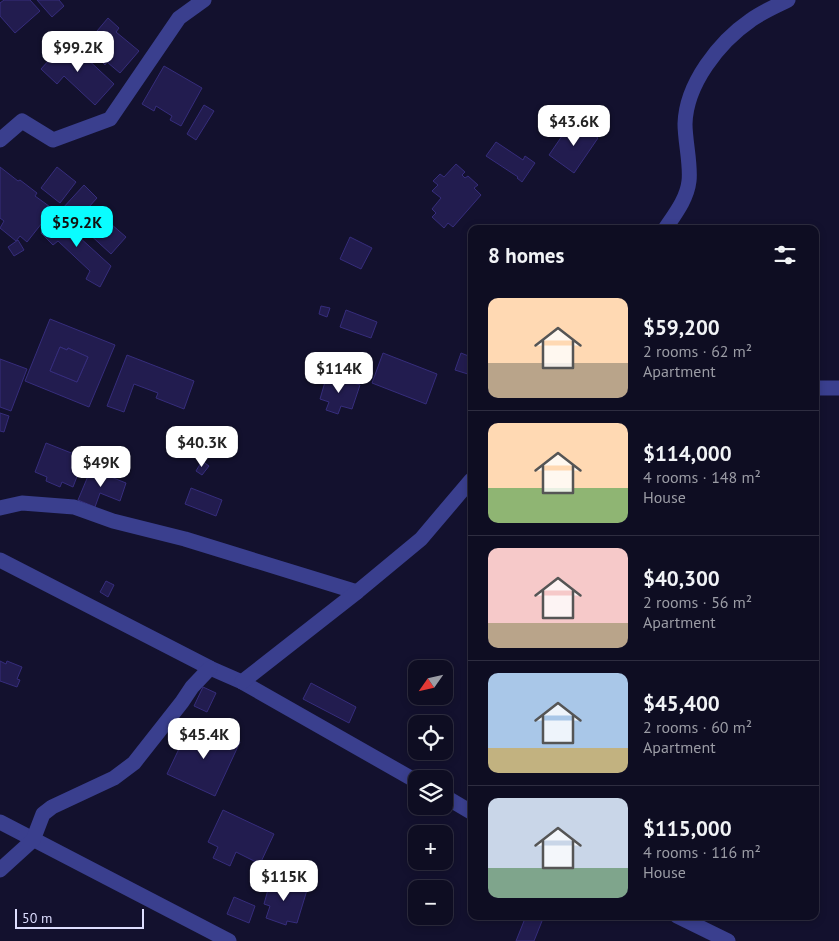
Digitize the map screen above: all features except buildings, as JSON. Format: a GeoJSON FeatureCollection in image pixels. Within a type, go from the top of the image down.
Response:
{"type":"FeatureCollection","features":[{"type":"Feature","properties":{"kind":"street"},"geometry":{"type":"LineString","coordinates":[[0,140],[22,121],[53,140],[110,119],[179,18],[204,0]]}},
{"type":"Feature","properties":{"kind":"street"},"geometry":{"type":"LineString","coordinates":[[668,225],[681,204],[689,181],[685,123],[688,101],[700,72],[726,42],[751,20],[788,0]]}},
{"type":"Feature","properties":{"kind":"street"},"geometry":{"type":"LineString","coordinates":[[819,388],[839,388]]}},
{"type":"Feature","properties":{"kind":"street"},"geometry":{"type":"LineString","coordinates":[[242,682],[421,539],[468,484]]}},
{"type":"Feature","properties":{"kind":"street"},"geometry":{"type":"LineString","coordinates":[[0,508],[22,502],[74,507],[113,521],[185,539],[357,592]]}},
{"type":"Feature","properties":{"kind":"street"},"geometry":{"type":"LineString","coordinates":[[0,560],[210,668],[242,682],[408,776]]}},
{"type":"Feature","properties":{"kind":"street"},"geometry":{"type":"LineString","coordinates":[[0,870],[32,840],[43,814],[52,807],[114,778],[134,763],[192,687],[210,668]]}},
{"type":"Feature","properties":{"kind":"street"},"geometry":{"type":"LineString","coordinates":[[453,801],[468,810]]}},
{"type":"Feature","properties":{"kind":"street"},"geometry":{"type":"LineString","coordinates":[[0,822],[229,941]]}},
{"type":"Feature","properties":{"kind":"street"},"geometry":{"type":"LineString","coordinates":[[685,920],[728,941]]}}]}
